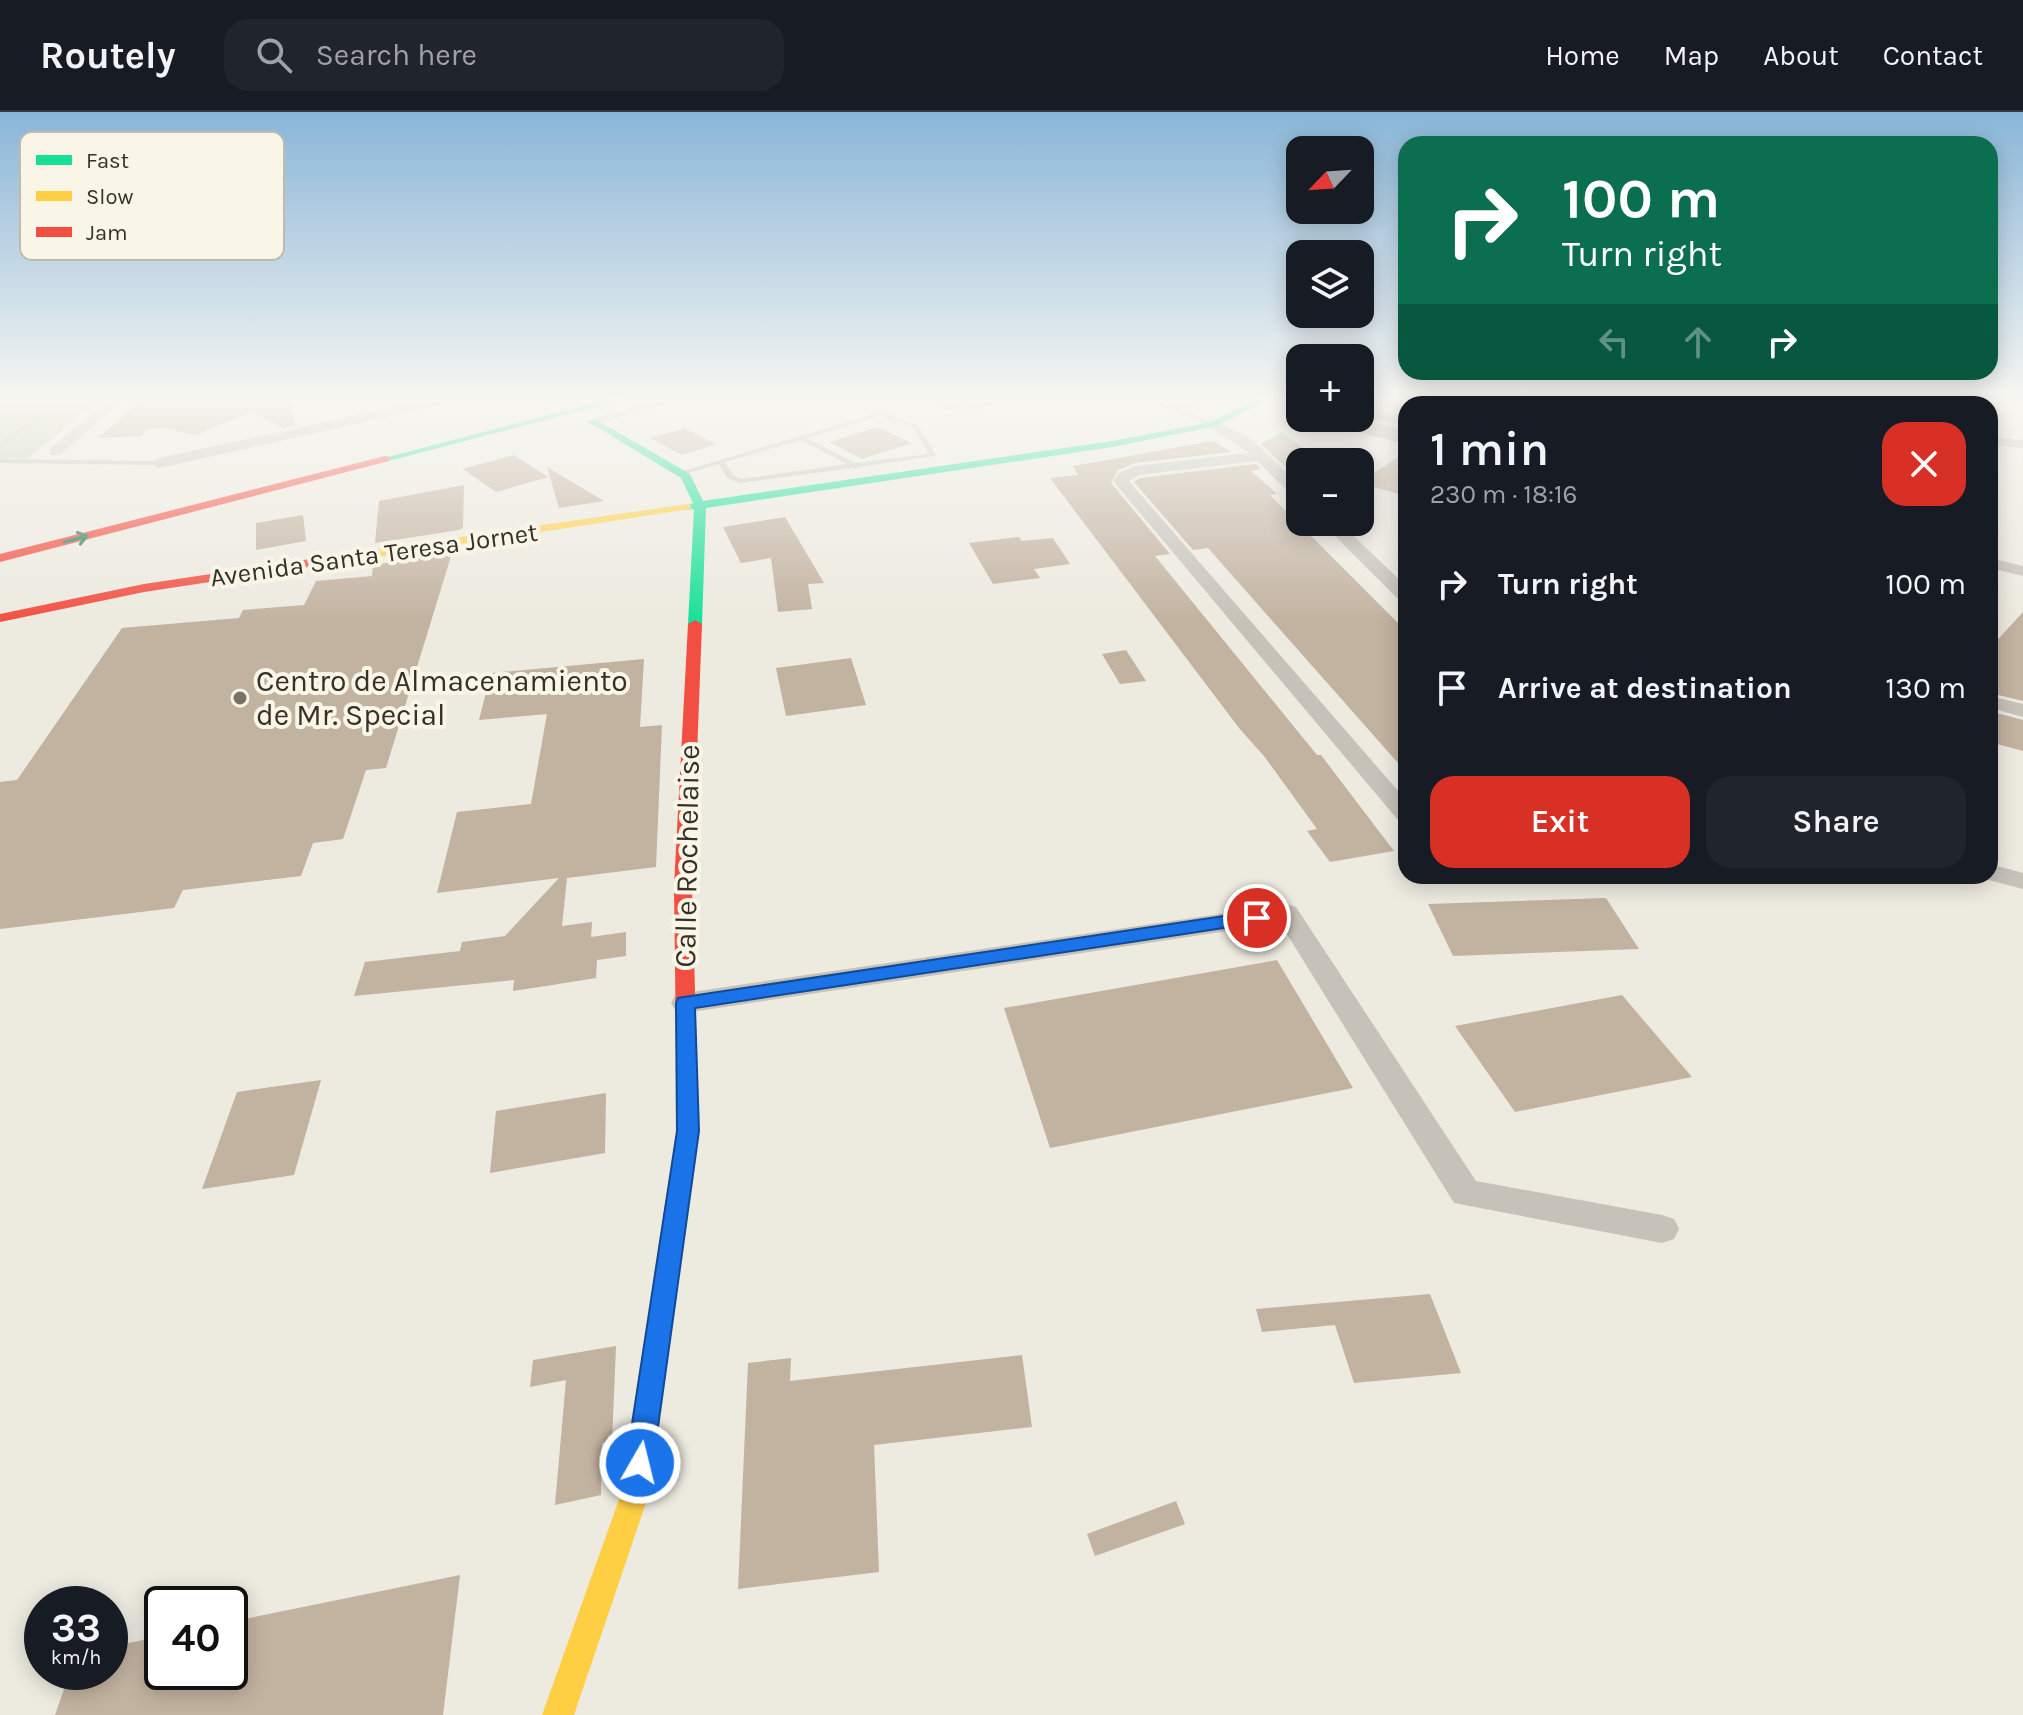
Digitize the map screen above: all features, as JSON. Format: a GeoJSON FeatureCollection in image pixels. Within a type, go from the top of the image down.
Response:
{"type":"FeatureCollection","features":[{"type":"Feature","properties":{"kind":"main road"},"geometry":{"type":"LineString","coordinates":[[167,496],[258,474]]}},
{"type":"Feature","properties":{"kind":"main road"},"geometry":{"type":"LineString","coordinates":[[0,558],[326,474]]}},
{"type":"Feature","properties":{"kind":"main road"},"geometry":{"type":"LineString","coordinates":[[682,474],[700,507]]}},
{"type":"Feature","properties":{"kind":"main road","name":"Avenida Santa Teresa Jornet"},"geometry":{"type":"LineString","coordinates":[[0,618],[144,588],[917,474]]}},
{"type":"Feature","properties":{"kind":"main road","name":"Calle Rochelaise"},"geometry":{"type":"LineString","coordinates":[[558,1715],[635,1494],[688,1131],[683,886],[700,507]]}},
{"type":"Feature","properties":{"kind":"street"},"geometry":{"type":"LineString","coordinates":[[1128,474],[1121,481],[1398,806]]}},
{"type":"Feature","properties":{"kind":"street"},"geometry":{"type":"LineString","coordinates":[[1344,536],[1398,588]]}},
{"type":"Feature","properties":{"kind":"street"},"geometry":{"type":"LineString","coordinates":[[1998,565],[2023,571]]}},
{"type":"Feature","properties":{"kind":"street"},"geometry":{"type":"LineString","coordinates":[[1998,704],[2023,711]]}},
{"type":"Feature","properties":{"kind":"street"},"geometry":{"type":"LineString","coordinates":[[1998,874],[2023,881]]}},
{"type":"Feature","properties":{"kind":"street"},"geometry":{"type":"LineString","coordinates":[[685,1003],[1287,913],[1466,1193],[1662,1229]]}},
{"type":"Feature","properties":{"kind":"lane"},"geometry":{"type":"LineString","coordinates":[[729,474],[740,481],[800,474]]}},
{"type":"Feature","properties":{"kind":"building"},"geometry":{"type":"Polygon","coordinates":[[[470,474],[543,474],[548,477],[496,492],[470,474]]]}},
{"type":"Feature","properties":{"kind":"building"},"geometry":{"type":"Polygon","coordinates":[[[549,474],[558,474],[604,501],[559,508],[549,474]]]}},
{"type":"Feature","properties":{"kind":"building"},"geometry":{"type":"Polygon","coordinates":[[[1116,474],[1111,483],[1170,554],[1155,556],[1317,755],[1321,755],[1394,851],[1330,862],[1307,831],[1317,829],[1264,756],[1239,728],[1050,478],[1116,474]]]}},
{"type":"Feature","properties":{"kind":"building"},"geometry":{"type":"Polygon","coordinates":[[[1175,474],[1254,474],[1277,494],[1270,495],[1286,511],[1286,536],[1311,536],[1398,623],[1398,763],[1208,548],[1193,550],[1134,482],[1140,478],[1175,474]]]}},
{"type":"Feature","properties":{"kind":"building"},"geometry":{"type":"Polygon","coordinates":[[[1374,474],[1398,474],[1398,494],[1374,487],[1374,474]]]}},
{"type":"Feature","properties":{"kind":"building"},"geometry":{"type":"Polygon","coordinates":[[[464,485],[463,528],[375,543],[379,501],[464,485]]]}},
{"type":"Feature","properties":{"kind":"building"},"geometry":{"type":"Polygon","coordinates":[[[303,515],[306,541],[256,550],[256,523],[303,515]]]}},
{"type":"Feature","properties":{"kind":"building"},"geometry":{"type":"Polygon","coordinates":[[[785,517],[824,583],[808,584],[812,609],[778,612],[771,558],[741,563],[723,527],[785,517]]]}},
{"type":"Feature","properties":{"kind":"building"},"geometry":{"type":"Polygon","coordinates":[[[1019,537],[1022,541],[1053,538],[1070,564],[1034,569],[1040,578],[993,584],[969,543],[1019,537]]]}},
{"type":"Feature","properties":{"kind":"building","name":"Centro de Almacenamiento de Mr. Special"},"geometry":{"type":"Polygon","coordinates":[[[452,553],[386,768],[366,770],[343,839],[313,843],[301,876],[183,890],[174,908],[0,929],[0,782],[17,780],[122,628],[239,618],[243,610],[304,605],[316,581],[372,576],[373,565],[452,553]]]}},
{"type":"Feature","properties":{"kind":"building"},"geometry":{"type":"Polygon","coordinates":[[[2023,612],[2023,701],[1998,695],[1998,639],[2023,612]]]}},
{"type":"Feature","properties":{"kind":"building"},"geometry":{"type":"Polygon","coordinates":[[[1126,650],[1146,681],[1120,684],[1102,654],[1126,650]]]}},
{"type":"Feature","properties":{"kind":"building"},"geometry":{"type":"Polygon","coordinates":[[[851,658],[866,705],[786,716],[776,668],[851,658]]]}},
{"type":"Feature","properties":{"kind":"building"},"geometry":{"type":"Polygon","coordinates":[[[644,659],[640,727],[662,725],[656,867],[567,878],[562,926],[592,922],[591,937],[626,932],[626,956],[597,960],[596,978],[513,991],[514,980],[354,996],[365,962],[460,951],[462,942],[505,936],[559,878],[437,893],[457,812],[531,804],[547,714],[479,720],[491,673],[644,659]]]}},
{"type":"Feature","properties":{"kind":"building"},"geometry":{"type":"Polygon","coordinates":[[[1998,713],[2023,720],[2023,751],[1998,744],[1998,713]]]}},
{"type":"Feature","properties":{"kind":"building"},"geometry":{"type":"Polygon","coordinates":[[[1606,898],[1639,949],[1453,956],[1428,904],[1606,898]]]}},
{"type":"Feature","properties":{"kind":"building"},"geometry":{"type":"Polygon","coordinates":[[[1277,960],[1353,1088],[1050,1148],[1004,1008],[1277,960]]]}},
{"type":"Feature","properties":{"kind":"building"},"geometry":{"type":"Polygon","coordinates":[[[1622,995],[1692,1077],[1515,1112],[1455,1026],[1622,995]]]}},
{"type":"Feature","properties":{"kind":"building"},"geometry":{"type":"Polygon","coordinates":[[[321,1080],[294,1175],[202,1189],[237,1092],[321,1080]]]}},
{"type":"Feature","properties":{"kind":"building"},"geometry":{"type":"Polygon","coordinates":[[[606,1093],[605,1153],[490,1173],[496,1111],[606,1093]]]}},
{"type":"Feature","properties":{"kind":"building"},"geometry":{"type":"Polygon","coordinates":[[[1430,1294],[1461,1373],[1354,1383],[1335,1325],[1262,1332],[1256,1309],[1430,1294]]]}},
{"type":"Feature","properties":{"kind":"building"},"geometry":{"type":"Polygon","coordinates":[[[616,1346],[612,1442],[602,1443],[601,1495],[555,1505],[566,1380],[530,1387],[533,1360],[616,1346]]]}},
{"type":"Feature","properties":{"kind":"building"},"geometry":{"type":"Polygon","coordinates":[[[1022,1355],[1032,1427],[874,1445],[879,1572],[738,1589],[748,1363],[791,1358],[790,1381],[1022,1355]]]}},
{"type":"Feature","properties":{"kind":"building"},"geometry":{"type":"Polygon","coordinates":[[[1176,1501],[1185,1524],[1095,1556],[1087,1534],[1176,1501]]]}},
{"type":"Feature","properties":{"kind":"building"},"geometry":{"type":"Polygon","coordinates":[[[460,1575],[443,1715],[55,1715],[64,1690],[128,1690],[128,1643],[144,1640],[144,1690],[248,1690],[248,1618],[460,1575]]]}},
{"type":"Feature","properties":{"kind":"traffic: fast"},"geometry":{"type":"LineString","coordinates":[[682,474],[700,507],[695,624]]}},
{"type":"Feature","properties":{"kind":"traffic: fast"},"geometry":{"type":"LineString","coordinates":[[687,507],[911,474]]}},
{"type":"Feature","properties":{"kind":"traffic: slow"},"geometry":{"type":"LineString","coordinates":[[350,557],[687,507]]}},
{"type":"Feature","properties":{"kind":"traffic: slow"},"geometry":{"type":"LineString","coordinates":[[558,1715],[635,1494],[675,1217]]}},
{"type":"Feature","properties":{"kind":"traffic: jam"},"geometry":{"type":"LineString","coordinates":[[0,558],[327,474]]}},
{"type":"Feature","properties":{"kind":"traffic: jam"},"geometry":{"type":"LineString","coordinates":[[0,618],[144,588],[350,557]]}},
{"type":"Feature","properties":{"kind":"traffic: jam"},"geometry":{"type":"LineString","coordinates":[[675,1217],[688,1131],[683,886],[695,624]]}},
{"type":"Feature","properties":{"kind":"place","name":"Centro de Almacenamiento de Mr. Special"},"geometry":{"type":"Point","coordinates":[240,698]}},
{"type":"Feature","properties":{"kind":"route"},"geometry":{"type":"LineString","coordinates":[[640,1463],[688,1131],[685,1003],[1257,918]]}}]}
